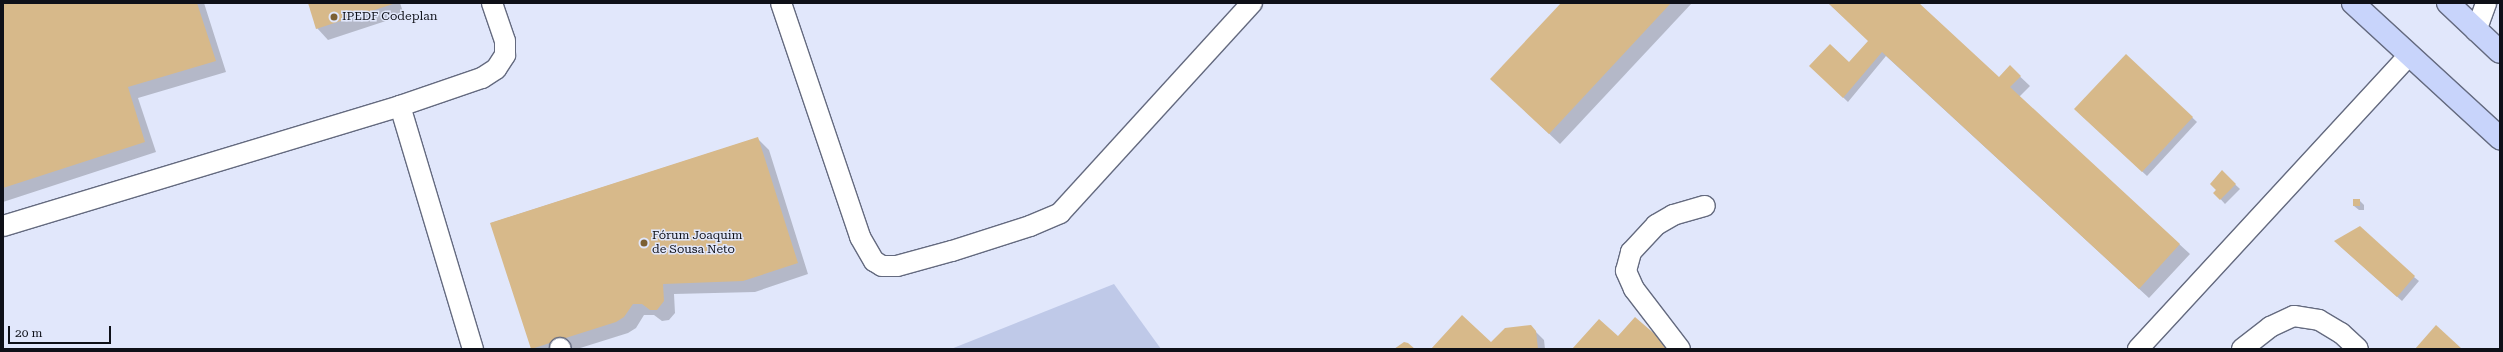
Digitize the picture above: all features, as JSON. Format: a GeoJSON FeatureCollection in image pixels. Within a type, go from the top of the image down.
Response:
{"type":"FeatureCollection","features":[{"type":"Feature","properties":{"kind":"main road"},"geometry":{"type":"LineString","coordinates":[[2353,3],[2500,138]]}},
{"type":"Feature","properties":{"kind":"main road"},"geometry":{"type":"LineString","coordinates":[[2448,3],[2500,52]]}},
{"type":"Feature","properties":{"kind":"lane"},"geometry":{"type":"LineString","coordinates":[[3,226],[400,106],[482,78],[496,69],[505,56],[505,41],[492,3]]}},
{"type":"Feature","properties":{"kind":"lane"},"geometry":{"type":"LineString","coordinates":[[781,3],[860,237],[874,261],[882,266],[897,266],[952,251],[1030,226],[1060,213],[1252,3]]}},
{"type":"Feature","properties":{"kind":"lane"},"geometry":{"type":"LineString","coordinates":[[2476,31],[2486,3]]}},
{"type":"Feature","properties":{"kind":"lane"},"geometry":{"type":"LineString","coordinates":[[2138,349],[2409,55]]}},
{"type":"Feature","properties":{"kind":"lane"},"geometry":{"type":"LineString","coordinates":[[400,106],[473,349]]}},
{"type":"Feature","properties":{"kind":"lane"},"geometry":{"type":"LineString","coordinates":[[1680,349],[1634,289],[1626,271],[1631,252],[1656,225],[1673,215],[1705,206]]}},
{"type":"Feature","properties":{"kind":"lane"},"geometry":{"type":"LineString","coordinates":[[2242,349],[2270,327],[2294,316],[2319,320],[2341,333],[2358,349]]}},
{"type":"Feature","properties":{"kind":"shaded area"},"geometry":{"type":"Polygon","coordinates":[[[1114,284],[1161,349],[951,349],[1114,284]]]}},
{"type":"Feature","properties":{"kind":"building"},"geometry":{"type":"Polygon","coordinates":[[[3,3],[197,3],[216,61],[128,87],[145,142],[3,188],[3,3]]]}},
{"type":"Feature","properties":{"kind":"building","name":"IPEDF Codeplan"},"geometry":{"type":"Polygon","coordinates":[[[308,3],[396,3],[316,29],[308,3]]]}},
{"type":"Feature","properties":{"kind":"building"},"geometry":{"type":"Polygon","coordinates":[[[1561,3],[1671,3],[1549,134],[1490,79],[1561,3]]]}},
{"type":"Feature","properties":{"kind":"building"},"geometry":{"type":"Polygon","coordinates":[[[1828,3],[1919,3],[1999,77],[2010,65],[2021,76],[2010,87],[2180,244],[2139,289],[1882,52],[1843,98],[1809,66],[1830,44],[1849,62],[1868,41],[1828,3]]]}},
{"type":"Feature","properties":{"kind":"building"},"geometry":{"type":"Polygon","coordinates":[[[2126,54],[2193,117],[2142,172],[2074,109],[2126,54]]]}},
{"type":"Feature","properties":{"kind":"building","name":"Fórum Joaquim de Sousa Neto"},"geometry":{"type":"Polygon","coordinates":[[[758,137],[798,263],[743,281],[663,284],[664,301],[657,310],[650,310],[642,304],[633,304],[624,317],[616,322],[531,349],[490,223],[758,137]]]}},
{"type":"Feature","properties":{"kind":"building"},"geometry":{"type":"Polygon","coordinates":[[[2222,170],[2236,184],[2220,200],[2213,193],[2216,190],[2210,184],[2222,170]]]}},
{"type":"Feature","properties":{"kind":"building"},"geometry":{"type":"Polygon","coordinates":[[[2353,199],[2360,199],[2360,206],[2353,206],[2353,199]]]}},
{"type":"Feature","properties":{"kind":"building"},"geometry":{"type":"Polygon","coordinates":[[[2360,226],[2415,276],[2397,297],[2334,241],[2360,226]]]}},
{"type":"Feature","properties":{"kind":"building"},"geometry":{"type":"Polygon","coordinates":[[[1462,315],[1491,342],[1505,328],[1531,325],[1536,331],[1538,349],[1431,349],[1462,315]]]}},
{"type":"Feature","properties":{"kind":"building"},"geometry":{"type":"Polygon","coordinates":[[[1635,317],[1672,349],[1572,349],[1599,319],[1618,336],[1635,317]]]}},
{"type":"Feature","properties":{"kind":"building"},"geometry":{"type":"Polygon","coordinates":[[[2436,325],[2462,349],[2415,349],[2436,325]]]}},
{"type":"Feature","properties":{"kind":"building"},"geometry":{"type":"Polygon","coordinates":[[[1404,342],[1408,343],[1415,349],[1394,349],[1404,342]]]}},
{"type":"Feature","properties":{"kind":"place","name":"IPEDF Codeplan"},"geometry":{"type":"Point","coordinates":[334,17]}},
{"type":"Feature","properties":{"kind":"place","name":"Fórum Joaquim de Sousa Neto"},"geometry":{"type":"Point","coordinates":[644,243]}}]}
